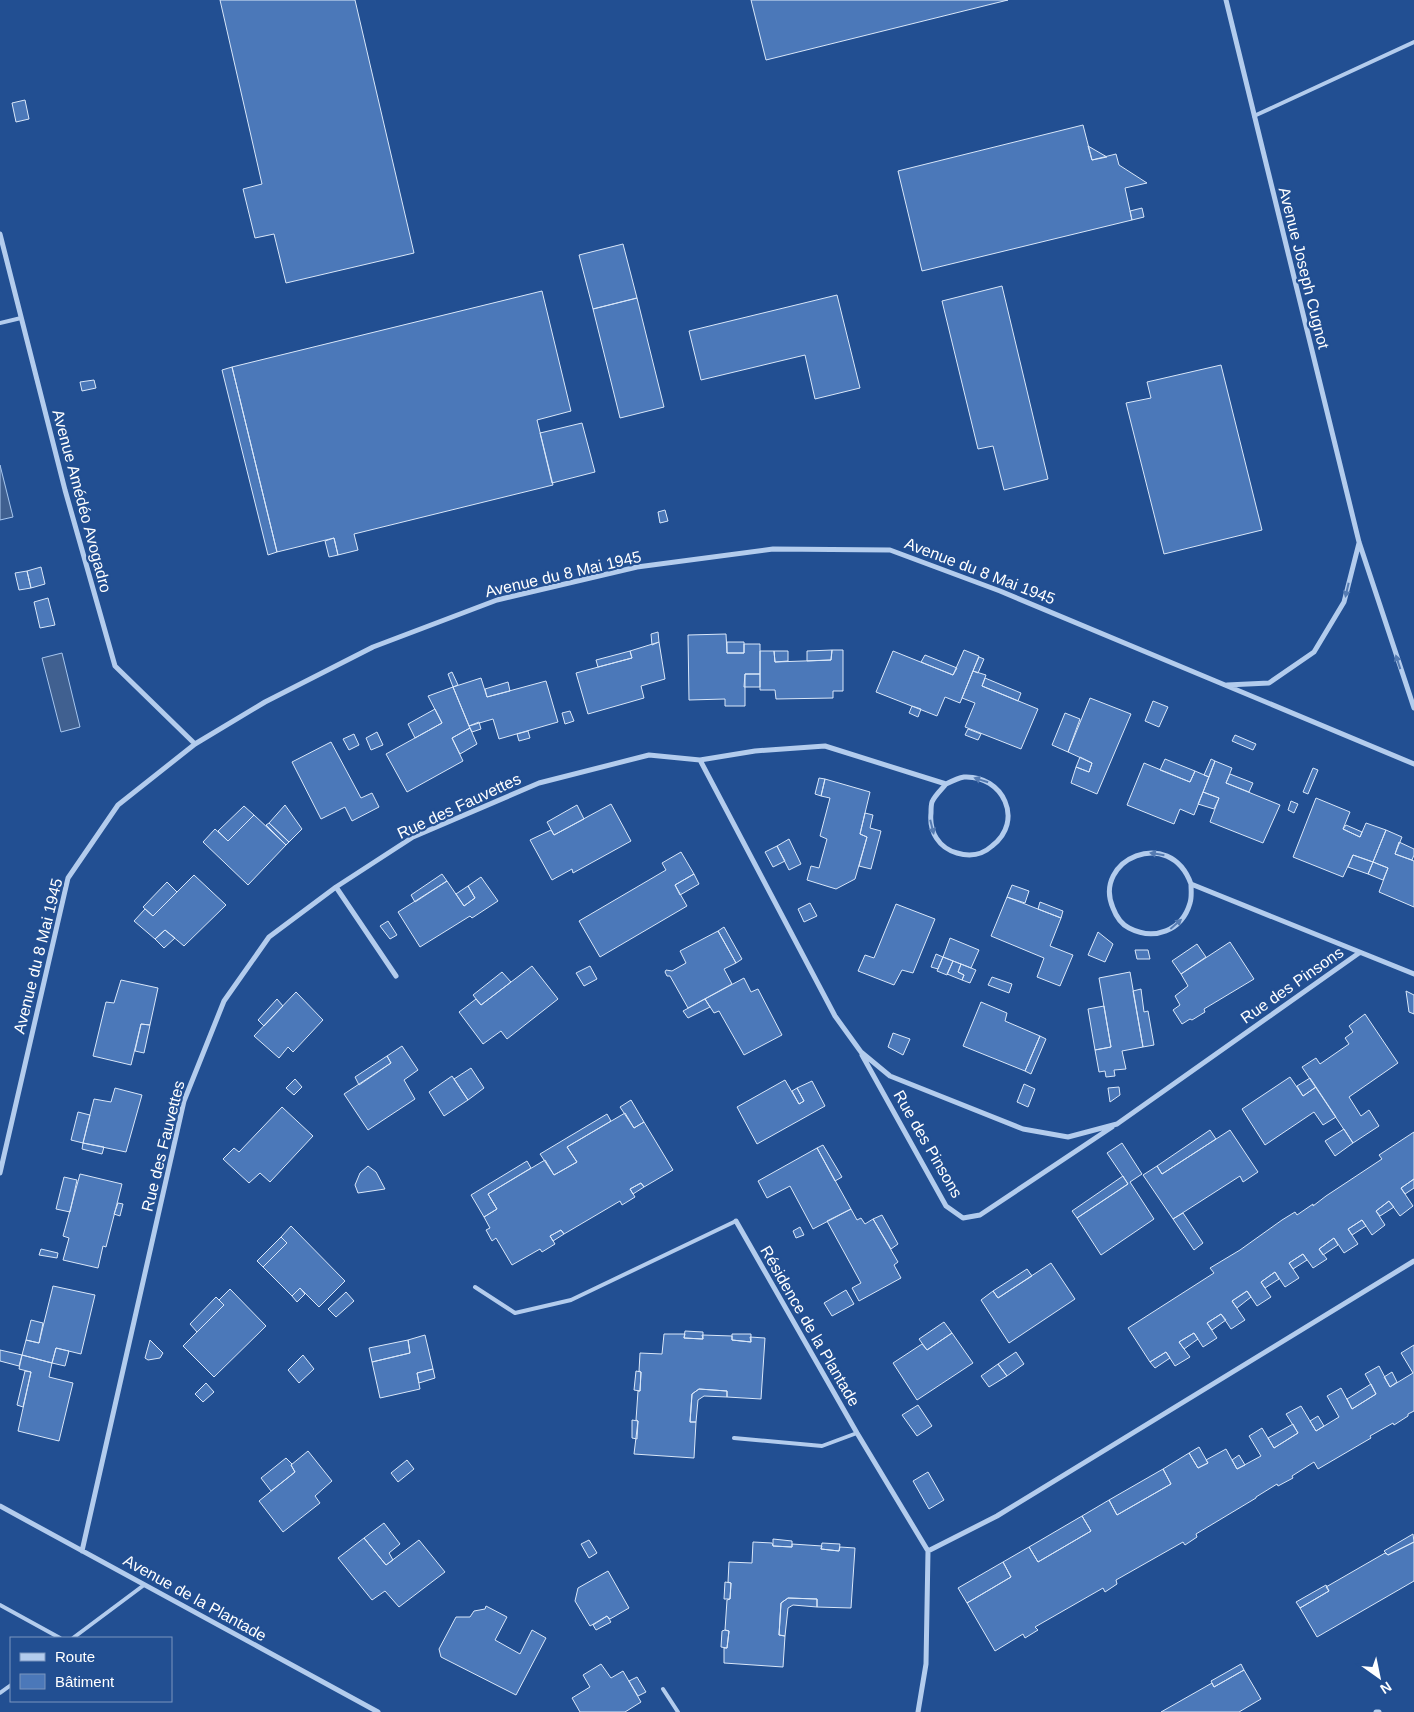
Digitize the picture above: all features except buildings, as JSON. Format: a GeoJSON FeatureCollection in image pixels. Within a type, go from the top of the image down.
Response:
{"type":"FeatureCollection","features":[{"type":"Feature","properties":{"kind":"street","name":"Avenue Joseph Cugnot"},"geometry":{"type":"LineString","coordinates":[[1226,0],[1359,542],[1414,708]]}},
{"type":"Feature","properties":{"kind":"street","name":"Avenue Amédéo Avogadro"},"geometry":{"type":"LineString","coordinates":[[0,234],[65,490],[115,666],[195,744]]}},
{"type":"Feature","properties":{"kind":"street","name":"Avenue Joseph Cugnot"},"geometry":{"type":"LineString","coordinates":[[1224,685],[1269,683],[1314,652],[1344,602],[1359,542]]}},
{"type":"Feature","properties":{"kind":"street","name":"Avenue du 8 Mai 1945"},"geometry":{"type":"LineString","coordinates":[[0,1173],[68,878],[118,805],[195,744],[265,702],[373,647],[497,600],[638,567],[772,549],[890,550],[1000,591],[1414,764]]}},
{"type":"Feature","properties":{"kind":"street","name":"Rue des Fauvettes"},"geometry":{"type":"LineString","coordinates":[[82,1551],[184,1101],[224,1000],[269,937],[336,887],[413,837],[539,783],[650,755],[700,760],[755,751],[825,746],[946,784]]}},
{"type":"Feature","properties":{"kind":"street","name":"Rue des Pinsons"},"geometry":{"type":"LineString","coordinates":[[700,760],[835,1016],[861,1052],[946,1206],[963,1218],[980,1215],[1117,1124],[1359,953]]}},
{"type":"Feature","properties":{"kind":"street"},"geometry":{"type":"LineString","coordinates":[[962,777],[978,778],[994,785],[1004,798],[1008,810],[1008,824],[1001,840],[984,853],[965,856],[948,850],[936,838],[930,824],[931,803],[946,784],[962,777]]}},
{"type":"Feature","properties":{"kind":"street"},"geometry":{"type":"LineString","coordinates":[[1191,884],[1191,901],[1185,915],[1172,929],[1155,934],[1140,933],[1127,927],[1116,916],[1111,902],[1111,881],[1124,862],[1143,853],[1160,853],[1180,865],[1187,874],[1191,884],[1414,974]]}},
{"type":"Feature","properties":{"kind":"street"},"geometry":{"type":"LineString","coordinates":[[336,887],[396,976]]}},
{"type":"Feature","properties":{"kind":"street","name":"Rue des Pinsons"},"geometry":{"type":"LineString","coordinates":[[861,1052],[890,1076],[1023,1129],[1068,1137],[1117,1124]]}},
{"type":"Feature","properties":{"kind":"street","name":"Résidence de la Plantade"},"geometry":{"type":"LineString","coordinates":[[736,1221],[857,1433],[928,1551]]}},
{"type":"Feature","properties":{"kind":"street"},"geometry":{"type":"LineString","coordinates":[[918,1712],[926,1664],[928,1551],[997,1516],[1414,1260]]}},
{"type":"Feature","properties":{"kind":"street","name":"Avenue de la Plantade"},"geometry":{"type":"LineString","coordinates":[[0,1506],[378,1712]]}},
{"type":"Feature","properties":{"kind":"lane"},"geometry":{"type":"LineString","coordinates":[[1254,116],[1414,42]]}},
{"type":"Feature","properties":{"kind":"lane"},"geometry":{"type":"LineString","coordinates":[[0,323],[21,318]]}},
{"type":"Feature","properties":{"kind":"lane","name":"Résidence de la Plantade"},"geometry":{"type":"LineString","coordinates":[[475,1287],[514,1313],[571,1300],[736,1221]]}},
{"type":"Feature","properties":{"kind":"lane"},"geometry":{"type":"LineString","coordinates":[[734,1438],[822,1446],[857,1433]]}},
{"type":"Feature","properties":{"kind":"lane"},"geometry":{"type":"LineString","coordinates":[[74,1637],[144,1585]]}},
{"type":"Feature","properties":{"kind":"lane"},"geometry":{"type":"LineString","coordinates":[[0,1605],[58,1637]]}},
{"type":"Feature","properties":{"kind":"lane"},"geometry":{"type":"LineString","coordinates":[[663,1689],[678,1712]]}},
{"type":"Feature","properties":{"kind":"water"},"geometry":{"type":"Polygon","coordinates":[[[0,465],[13,517],[0,520],[0,465]]]}},
{"type":"Feature","properties":{"kind":"water"},"geometry":{"type":"Polygon","coordinates":[[[62,653],[80,727],[61,732],[42,658],[62,653]]]}}]}
